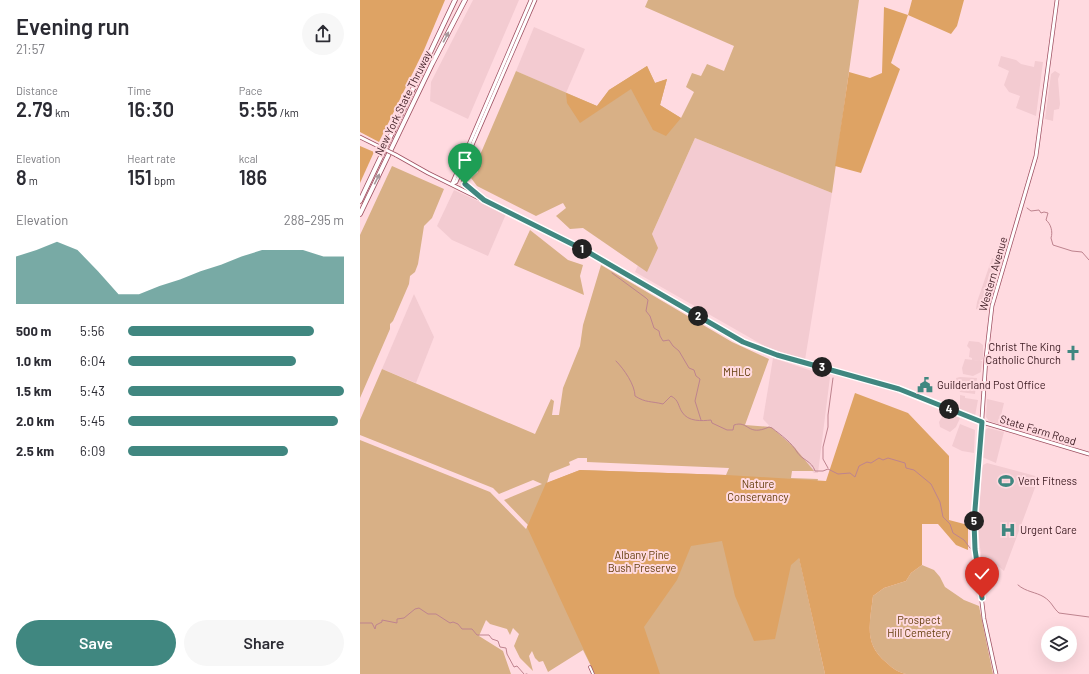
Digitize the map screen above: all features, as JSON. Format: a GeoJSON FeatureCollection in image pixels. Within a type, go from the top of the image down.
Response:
{"type":"FeatureCollection","features":[{"type":"Feature","properties":{"kind":"highway","name":"New York State Thruway"},"geometry":{"type":"LineString","coordinates":[[360,201],[455,0]]}},
{"type":"Feature","properties":{"kind":"highway","name":"New York State Thruway"},"geometry":{"type":"LineString","coordinates":[[360,214],[432,64],[466,0]]}},
{"type":"Feature","properties":{"kind":"main road"},"geometry":{"type":"LineString","coordinates":[[452,184],[531,0]]}},
{"type":"Feature","properties":{"kind":"main road"},"geometry":{"type":"LineString","coordinates":[[452,184],[456,182],[469,153],[534,0]]}},
{"type":"Feature","properties":{"kind":"main road","name":"Western Avenue"},"geometry":{"type":"LineString","coordinates":[[996,674],[984,619],[974,538],[986,358],[992,306],[1035,160],[1057,0]]}},
{"type":"Feature","properties":{"kind":"main road"},"geometry":{"type":"LineString","coordinates":[[360,137],[484,200]]}},
{"type":"Feature","properties":{"kind":"main road"},"geometry":{"type":"LineString","coordinates":[[469,153],[462,172],[463,179],[469,188],[484,200]]}},
{"type":"Feature","properties":{"kind":"main road","name":"State Farm Road"},"geometry":{"type":"LineString","coordinates":[[484,200],[588,252],[743,342],[777,355],[899,389],[982,422],[1089,454]]}},
{"type":"Feature","properties":{"kind":"street"},"geometry":{"type":"LineString","coordinates":[[590,667],[593,674]]}},
{"type":"Feature","properties":{"kind":"shaded area"},"geometry":{"type":"Polygon","coordinates":[[[473,0],[519,0],[468,119],[430,101],[431,82],[473,0]]]}},
{"type":"Feature","properties":{"kind":"shaded area"},"geometry":{"type":"Polygon","coordinates":[[[534,27],[585,49],[566,93],[516,71],[534,27]]]}},
{"type":"Feature","properties":{"kind":"shaded area"},"geometry":{"type":"Polygon","coordinates":[[[1001,56],[1016,60],[1021,64],[1034,67],[1035,61],[1043,62],[1036,116],[1016,108],[1020,96],[1009,92],[1004,85],[1009,71],[998,66],[1001,56]]]}},
{"type":"Feature","properties":{"kind":"shaded area"},"geometry":{"type":"Polygon","coordinates":[[[1055,71],[1060,74],[1058,79],[1060,104],[1059,109],[1054,110],[1053,121],[1045,119],[1051,74],[1055,71]]]}},
{"type":"Feature","properties":{"kind":"shaded area"},"geometry":{"type":"Polygon","coordinates":[[[695,138],[832,193],[805,360],[766,347],[635,272],[695,138]]]}},
{"type":"Feature","properties":{"kind":"shaded area"},"geometry":{"type":"Polygon","coordinates":[[[454,190],[506,214],[488,256],[452,240],[437,226],[454,190]]]}},
{"type":"Feature","properties":{"kind":"shaded area"},"geometry":{"type":"Polygon","coordinates":[[[992,258],[1001,262],[986,312],[976,309],[992,258]]]}},
{"type":"Feature","properties":{"kind":"shaded area"},"geometry":{"type":"Polygon","coordinates":[[[414,294],[434,337],[416,383],[382,369],[414,294]]]}},
{"type":"Feature","properties":{"kind":"shaded area"},"geometry":{"type":"Polygon","coordinates":[[[969,341],[979,342],[983,345],[983,359],[980,361],[972,360],[972,358],[969,357],[970,349],[967,346],[969,341]]]}},
{"type":"Feature","properties":{"kind":"shaded area"},"geometry":{"type":"Polygon","coordinates":[[[773,358],[830,377],[818,473],[814,473],[763,419],[773,358]]]}},
{"type":"Feature","properties":{"kind":"shaded area"},"geometry":{"type":"Polygon","coordinates":[[[965,359],[982,361],[981,372],[973,376],[963,374],[962,368],[965,359]]]}},
{"type":"Feature","properties":{"kind":"shaded area"},"geometry":{"type":"Polygon","coordinates":[[[956,378],[977,378],[975,394],[960,392],[956,378]]]}},
{"type":"Feature","properties":{"kind":"shaded area"},"geometry":{"type":"Polygon","coordinates":[[[960,395],[965,396],[965,398],[978,400],[975,416],[960,410],[960,395]]]}},
{"type":"Feature","properties":{"kind":"shaded area"},"geometry":{"type":"Polygon","coordinates":[[[987,399],[1004,403],[999,424],[989,421],[986,417],[987,399]]]}},
{"type":"Feature","properties":{"kind":"shaded area"},"geometry":{"type":"Polygon","coordinates":[[[945,412],[960,418],[956,427],[950,432],[940,427],[939,422],[945,412]]]}},
{"type":"Feature","properties":{"kind":"shaded area"},"geometry":{"type":"Polygon","coordinates":[[[960,424],[975,430],[974,453],[962,451],[952,446],[960,424]]]}},
{"type":"Feature","properties":{"kind":"shaded area"},"geometry":{"type":"Polygon","coordinates":[[[988,428],[1004,432],[996,463],[982,457],[985,430],[988,428]]]}},
{"type":"Feature","properties":{"kind":"shaded area"},"geometry":{"type":"Polygon","coordinates":[[[987,463],[1039,477],[1004,571],[997,565],[982,564],[978,530],[982,468],[983,465],[987,463]]]}},
{"type":"Feature","properties":{"kind":"green space"},"geometry":{"type":"Polygon","coordinates":[[[360,0],[445,0],[424,50],[379,142],[360,132],[360,0]]]}},
{"type":"Feature","properties":{"kind":"green space"},"geometry":{"type":"Polygon","coordinates":[[[648,0],[859,0],[832,193],[695,138],[652,234],[658,248],[647,272],[583,228],[570,229],[556,216],[566,208],[563,203],[536,216],[477,186],[471,178],[478,172],[477,162],[516,71],[597,106],[609,90],[647,66],[655,83],[667,79],[660,105],[681,118],[694,92],[686,87],[692,73],[701,76],[707,64],[724,71],[734,46],[645,7],[648,0]]]}},
{"type":"Feature","properties":{"kind":"green space"},"geometry":{"type":"Polygon","coordinates":[[[912,0],[964,0],[957,26],[951,34],[908,15],[912,0]]]}},
{"type":"Feature","properties":{"kind":"green space"},"geometry":{"type":"Polygon","coordinates":[[[884,7],[908,15],[891,63],[900,69],[861,173],[835,166],[849,72],[870,78],[882,73],[884,7]]]}},
{"type":"Feature","properties":{"kind":"green space"},"geometry":{"type":"Polygon","coordinates":[[[647,66],[655,83],[667,79],[660,105],[681,118],[666,136],[653,130],[631,89],[580,123],[567,103],[566,93],[597,106],[609,90],[647,66]]]}},
{"type":"Feature","properties":{"kind":"green space"},"geometry":{"type":"Polygon","coordinates":[[[360,146],[374,152],[360,183],[360,146]]]}},
{"type":"Feature","properties":{"kind":"green space"},"geometry":{"type":"Polygon","coordinates":[[[392,166],[444,189],[432,218],[424,226],[418,264],[415,272],[410,276],[409,284],[393,321],[390,324],[390,329],[360,398],[360,235],[392,166]]]}},
{"type":"Feature","properties":{"kind":"green space"},"geometry":{"type":"Polygon","coordinates":[[[530,230],[568,260],[583,265],[580,276],[584,295],[514,265],[530,230]]]}},
{"type":"Feature","properties":{"kind":"green space","name":"Albany Pine Bush Preserve"},"geometry":{"type":"Polygon","coordinates":[[[601,265],[732,342],[769,359],[745,425],[771,427],[795,448],[814,471],[792,471],[791,478],[818,479],[799,557],[825,674],[595,674],[583,650],[548,672],[543,661],[539,662],[535,658],[532,651],[529,656],[533,671],[520,658],[514,646],[519,634],[513,628],[510,635],[507,629],[490,624],[486,620],[479,636],[503,651],[511,674],[360,674],[360,440],[490,492],[526,529],[528,525],[504,500],[542,484],[533,480],[499,494],[493,488],[360,435],[360,420],[382,369],[535,434],[551,399],[554,401],[552,415],[559,415],[563,388],[580,346],[583,325],[601,265]],[[578,458],[569,462],[570,465],[550,473],[547,483],[580,470],[726,475],[729,468],[587,462],[587,458],[578,458]]]}},
{"type":"Feature","properties":{"kind":"green space","name":"Nature Conservancy"},"geometry":{"type":"Polygon","coordinates":[[[855,393],[908,413],[949,456],[949,520],[968,525],[968,550],[956,545],[938,524],[922,524],[922,565],[911,573],[906,581],[884,588],[873,596],[870,624],[871,641],[879,656],[891,667],[906,674],[825,674],[799,558],[791,565],[775,639],[754,641],[735,596],[722,541],[691,546],[677,580],[644,627],[660,674],[595,674],[527,527],[546,483],[580,470],[727,475],[826,481],[855,393]]]}},
{"type":"Feature","properties":{"kind":"green space","name":"Prospect Hill Cemetery"},"geometry":{"type":"Polygon","coordinates":[[[922,565],[934,570],[940,577],[945,587],[964,600],[979,606],[993,674],[906,674],[891,667],[879,656],[871,641],[870,632],[873,596],[884,588],[906,581],[911,573],[922,565]]]}},
{"type":"Feature","properties":{"kind":"waterway"},"geometry":{"type":"LineString","coordinates":[[1027,208],[1031,211],[1039,210],[1041,213],[1048,213],[1046,220],[1051,228],[1053,245],[1072,251],[1082,252],[1089,260]]}},
{"type":"Feature","properties":{"kind":"waterway"},"geometry":{"type":"LineString","coordinates":[[612,273],[648,300],[646,311],[650,316],[654,328],[659,331],[663,341],[669,340],[679,351],[689,368],[694,370],[696,376],[700,379],[695,401],[701,420]]}},
{"type":"Feature","properties":{"kind":"waterway"},"geometry":{"type":"LineString","coordinates":[[616,361],[628,377],[635,392],[635,396],[646,401],[663,404],[671,396],[676,399],[682,412],[688,418],[704,421],[711,420],[712,423],[727,430],[733,430],[734,425],[739,424],[756,430],[762,430],[769,427],[772,428],[783,436],[799,455],[812,465],[815,471],[823,471],[828,469],[838,474],[850,473],[855,477],[859,466],[867,462],[871,463],[879,458],[883,460],[888,458],[905,463],[906,468],[914,470],[931,484],[940,502],[943,517],[950,524],[953,533],[964,540],[970,548]]}},
{"type":"Feature","properties":{"kind":"waterway"},"geometry":{"type":"LineString","coordinates":[[828,468],[823,459],[823,447],[828,427],[828,415],[833,378]]}},
{"type":"Feature","properties":{"kind":"waterway"},"geometry":{"type":"LineString","coordinates":[[1018,585],[1044,597],[1059,613],[1089,617]]}},
{"type":"Feature","properties":{"kind":"waterway"},"geometry":{"type":"LineString","coordinates":[[360,623],[372,623],[375,629],[376,625],[382,622],[382,620],[397,623],[397,619],[404,618],[415,609],[419,608],[428,614],[436,614],[450,623],[453,622],[458,624],[462,629],[472,629],[477,635],[489,635],[492,639],[498,641],[500,647],[506,648],[507,654],[514,667],[517,666],[524,674]]}},
{"type":"Feature","properties":{"kind":"place","name":"Christ The King Catholic Church"},"geometry":{"type":"Point","coordinates":[1073,353]}},
{"type":"Feature","properties":{"kind":"place","name":"Guilderland Post Office"},"geometry":{"type":"Point","coordinates":[925,385]}},
{"type":"Feature","properties":{"kind":"place","name":"Vent Fitness"},"geometry":{"type":"Point","coordinates":[1006,481]}},
{"type":"Feature","properties":{"kind":"place","name":"Urgent Care"},"geometry":{"type":"Point","coordinates":[1008,530]}},
{"type":"Feature","properties":{"kind":"route"},"geometry":{"type":"LineString","coordinates":[[465,184],[484,200],[588,252],[743,342],[777,355],[899,389],[982,422],[974,522],[975,549],[982,598]]}},
{"type":"Feature","properties":{"kind":"park label","name":"MHLC"},"geometry":{"type":"Point","coordinates":[737,372]}}]}
